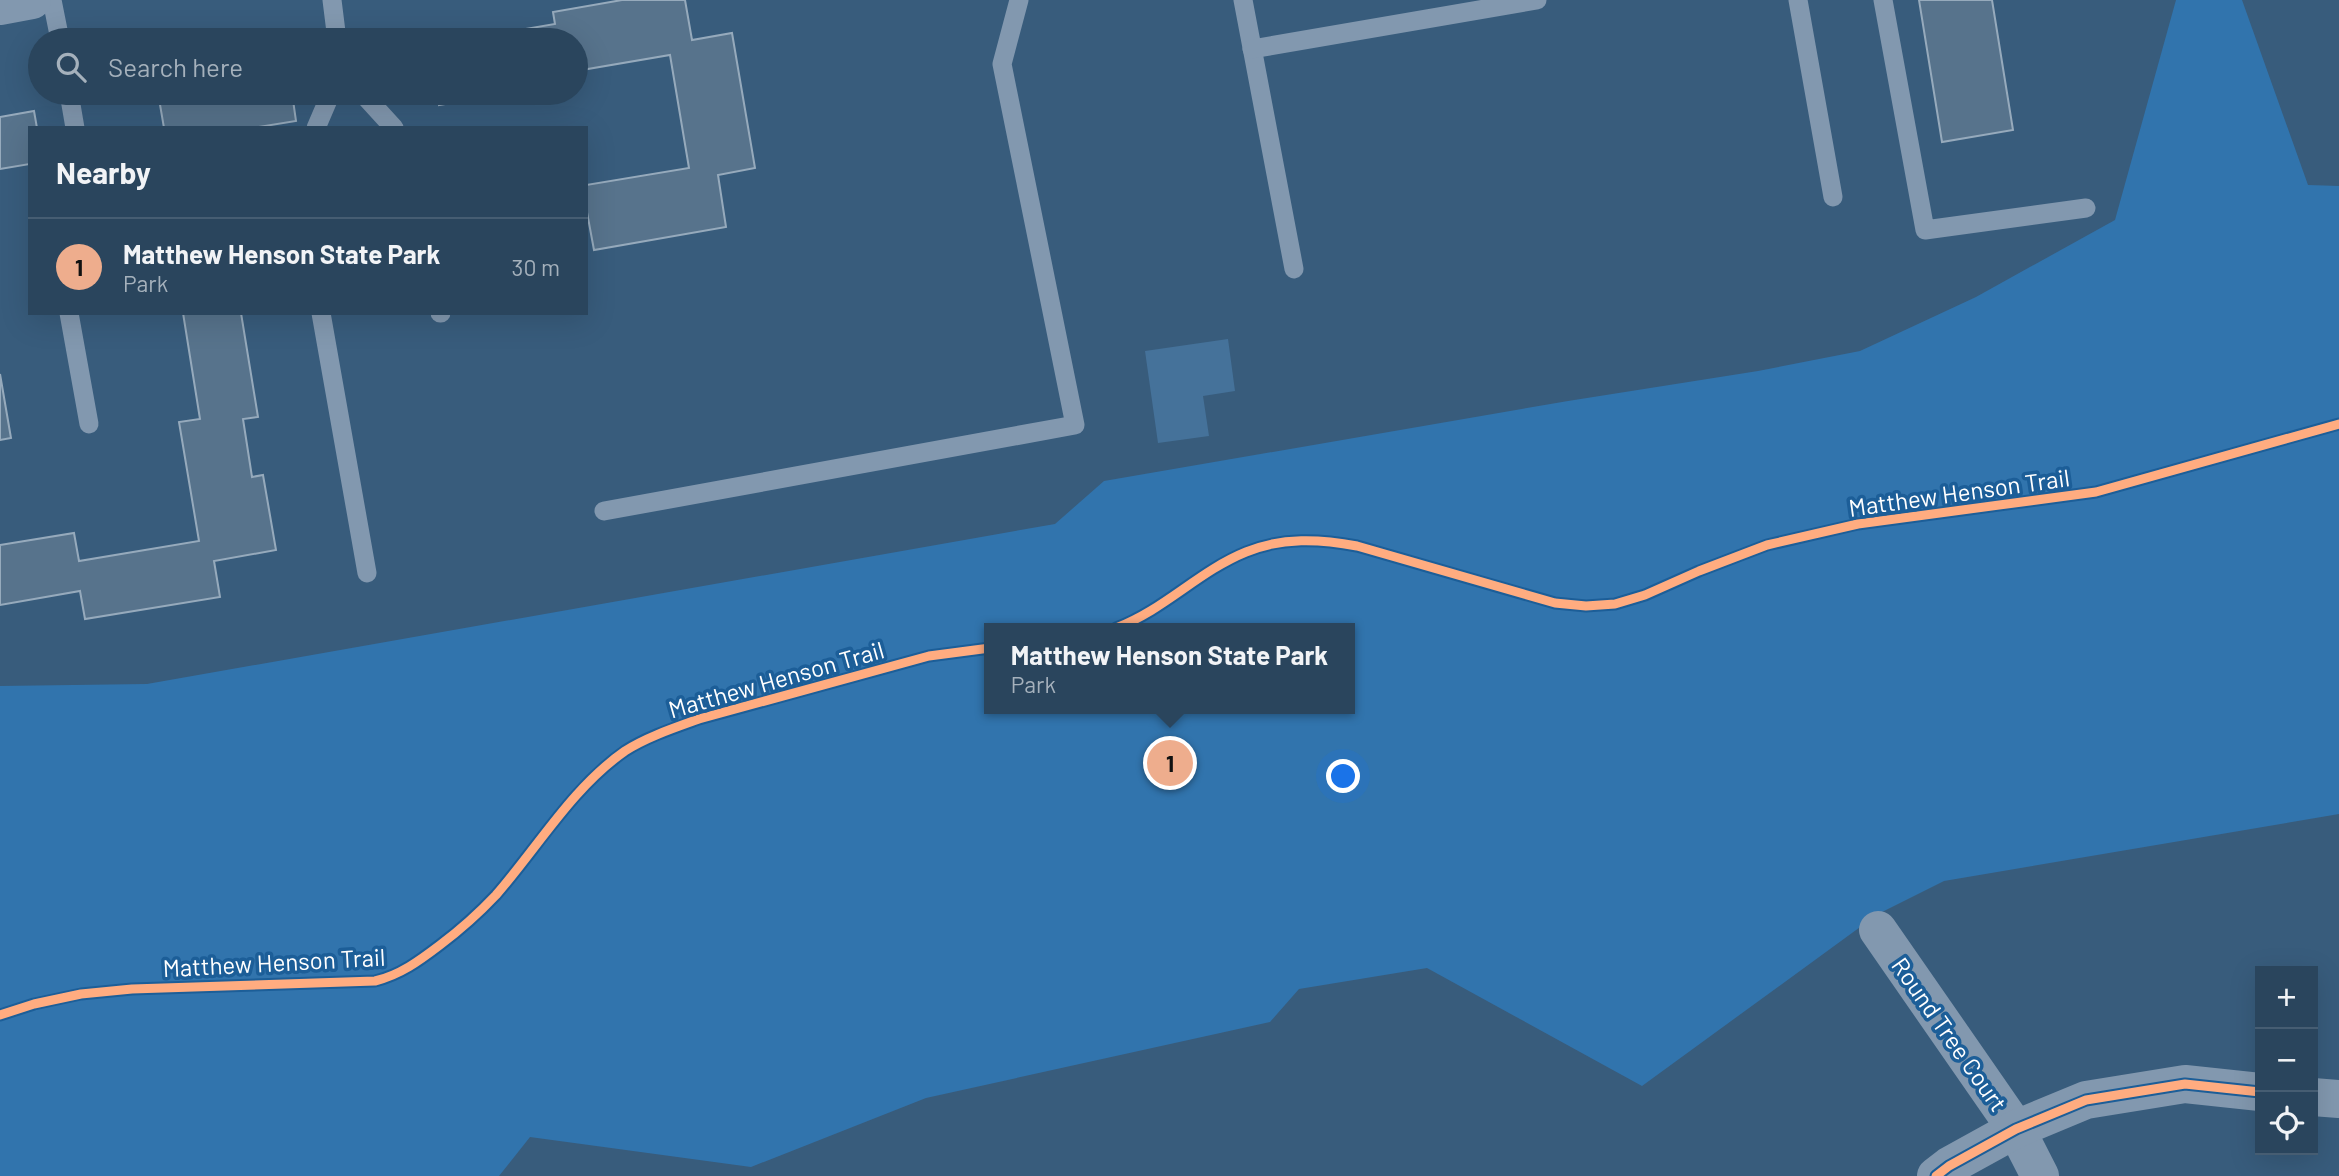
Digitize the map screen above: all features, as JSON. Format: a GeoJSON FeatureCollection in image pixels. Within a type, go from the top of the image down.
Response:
{"type":"FeatureCollection","features":[{"type":"Feature","properties":{"kind":"street"},"geometry":{"type":"LineString","coordinates":[[0,6],[32,0]]}},
{"type":"Feature","properties":{"kind":"street","name":"Round Tree Court"},"geometry":{"type":"LineString","coordinates":[[1878,930],[2016,1129],[2040,1176]]}},
{"type":"Feature","properties":{"kind":"street"},"geometry":{"type":"LineString","coordinates":[[1936,1176],[2016,1129],[2087,1100],[2185,1084],[2255,1091]]}},
{"type":"Feature","properties":{"kind":"street"},"geometry":{"type":"LineString","coordinates":[[2318,1097],[2339,1099]]}},
{"type":"Feature","properties":{"kind":"lane"},"geometry":{"type":"LineString","coordinates":[[52,0],[58,28]]}},
{"type":"Feature","properties":{"kind":"lane"},"geometry":{"type":"LineString","coordinates":[[332,0],[336,28]]}},
{"type":"Feature","properties":{"kind":"lane"},"geometry":{"type":"LineString","coordinates":[[604,511],[1075,425],[1002,64],[1018,0]]}},
{"type":"Feature","properties":{"kind":"lane"},"geometry":{"type":"LineString","coordinates":[[1244,0],[1294,269]]}},
{"type":"Feature","properties":{"kind":"lane"},"geometry":{"type":"LineString","coordinates":[[1252,49],[1537,0]]}},
{"type":"Feature","properties":{"kind":"lane"},"geometry":{"type":"LineString","coordinates":[[1798,0],[1833,197]]}},
{"type":"Feature","properties":{"kind":"lane"},"geometry":{"type":"LineString","coordinates":[[1883,0],[1925,230],[2086,208]]}},
{"type":"Feature","properties":{"kind":"lane"},"geometry":{"type":"LineString","coordinates":[[71,105],[75,126]]}},
{"type":"Feature","properties":{"kind":"lane"},"geometry":{"type":"LineString","coordinates":[[317,126],[326,105]]}},
{"type":"Feature","properties":{"kind":"lane"},"geometry":{"type":"LineString","coordinates":[[373,105],[392,126]]}},
{"type":"Feature","properties":{"kind":"lane"},"geometry":{"type":"LineString","coordinates":[[69,315],[89,424]]}},
{"type":"Feature","properties":{"kind":"lane"},"geometry":{"type":"LineString","coordinates":[[320,315],[367,573]]}},
{"type":"Feature","properties":{"kind":"shaded area"},"geometry":{"type":"Polygon","coordinates":[[[2176,0],[2242,0],[2308,185],[2339,186],[2339,814],[1944,881],[1878,914],[1642,1086],[1427,968],[1299,989],[1270,1022],[926,1098],[751,1167],[530,1137],[499,1176],[0,1176],[0,686],[147,684],[1055,524],[1104,481],[1758,371],[1860,351],[1976,297],[2115,220],[2176,0]]]}},
{"type":"Feature","properties":{"kind":"shaded area"},"geometry":{"type":"Polygon","coordinates":[[[1228,339],[1235,391],[1203,396],[1209,436],[1158,443],[1145,351],[1228,339]]]}},
{"type":"Feature","properties":{"kind":"building"},"geometry":{"type":"Polygon","coordinates":[[[622,0],[685,0],[692,40],[732,33],[755,168],[718,175],[726,227],[594,250],[588,218],[588,185],[689,168],[670,55],[588,69],[588,28],[532,28],[555,24],[553,12],[622,0]]]}},
{"type":"Feature","properties":{"kind":"building"},"geometry":{"type":"Polygon","coordinates":[[[1919,0],[1992,0],[2013,130],[1942,142],[1919,0]]]}},
{"type":"Feature","properties":{"kind":"building"},"geometry":{"type":"Polygon","coordinates":[[[160,105],[294,105],[296,121],[265,126],[164,126],[160,105]]]}},
{"type":"Feature","properties":{"kind":"building"},"geometry":{"type":"Polygon","coordinates":[[[34,111],[37,126],[28,126],[28,164],[0,169],[0,117],[34,111]]]}},
{"type":"Feature","properties":{"kind":"building"},"geometry":{"type":"Polygon","coordinates":[[[183,315],[241,315],[258,417],[243,419],[252,477],[263,475],[276,550],[214,561],[220,597],[85,619],[80,591],[0,605],[0,545],[74,533],[79,561],[199,541],[179,422],[200,419],[183,315]]]}},
{"type":"Feature","properties":{"kind":"building"},"geometry":{"type":"Polygon","coordinates":[[[0,374],[11,438],[0,440],[0,374]]]}},
{"type":"Feature","properties":{"kind":"cycle path","name":"Matthew Henson Trail"},"geometry":{"type":"LineString","coordinates":[[1127,623],[1150,611],[1213,569],[1246,552],[1273,544],[1301,541],[1357,546],[1555,603],[1586,606],[1615,604],[1645,595],[1767,545],[1858,524],[2096,492],[2339,424]]}},
{"type":"Feature","properties":{"kind":"cycle path","name":"Matthew Henson Trail"},"geometry":{"type":"LineString","coordinates":[[0,1015],[34,1004],[81,994],[132,989],[375,981],[384,978],[424,957],[476,915],[496,895],[588,782],[633,746],[699,719],[929,656],[984,649]]}},
{"type":"Feature","properties":{"kind":"cycle path"},"geometry":{"type":"LineString","coordinates":[[1936,1176],[2016,1129],[2086,1100],[2185,1084],[2255,1091]]}},
{"type":"Feature","properties":{"kind":"place","name":"Matthew Henson State Park"},"geometry":{"type":"Point","coordinates":[1170,763]}}]}
